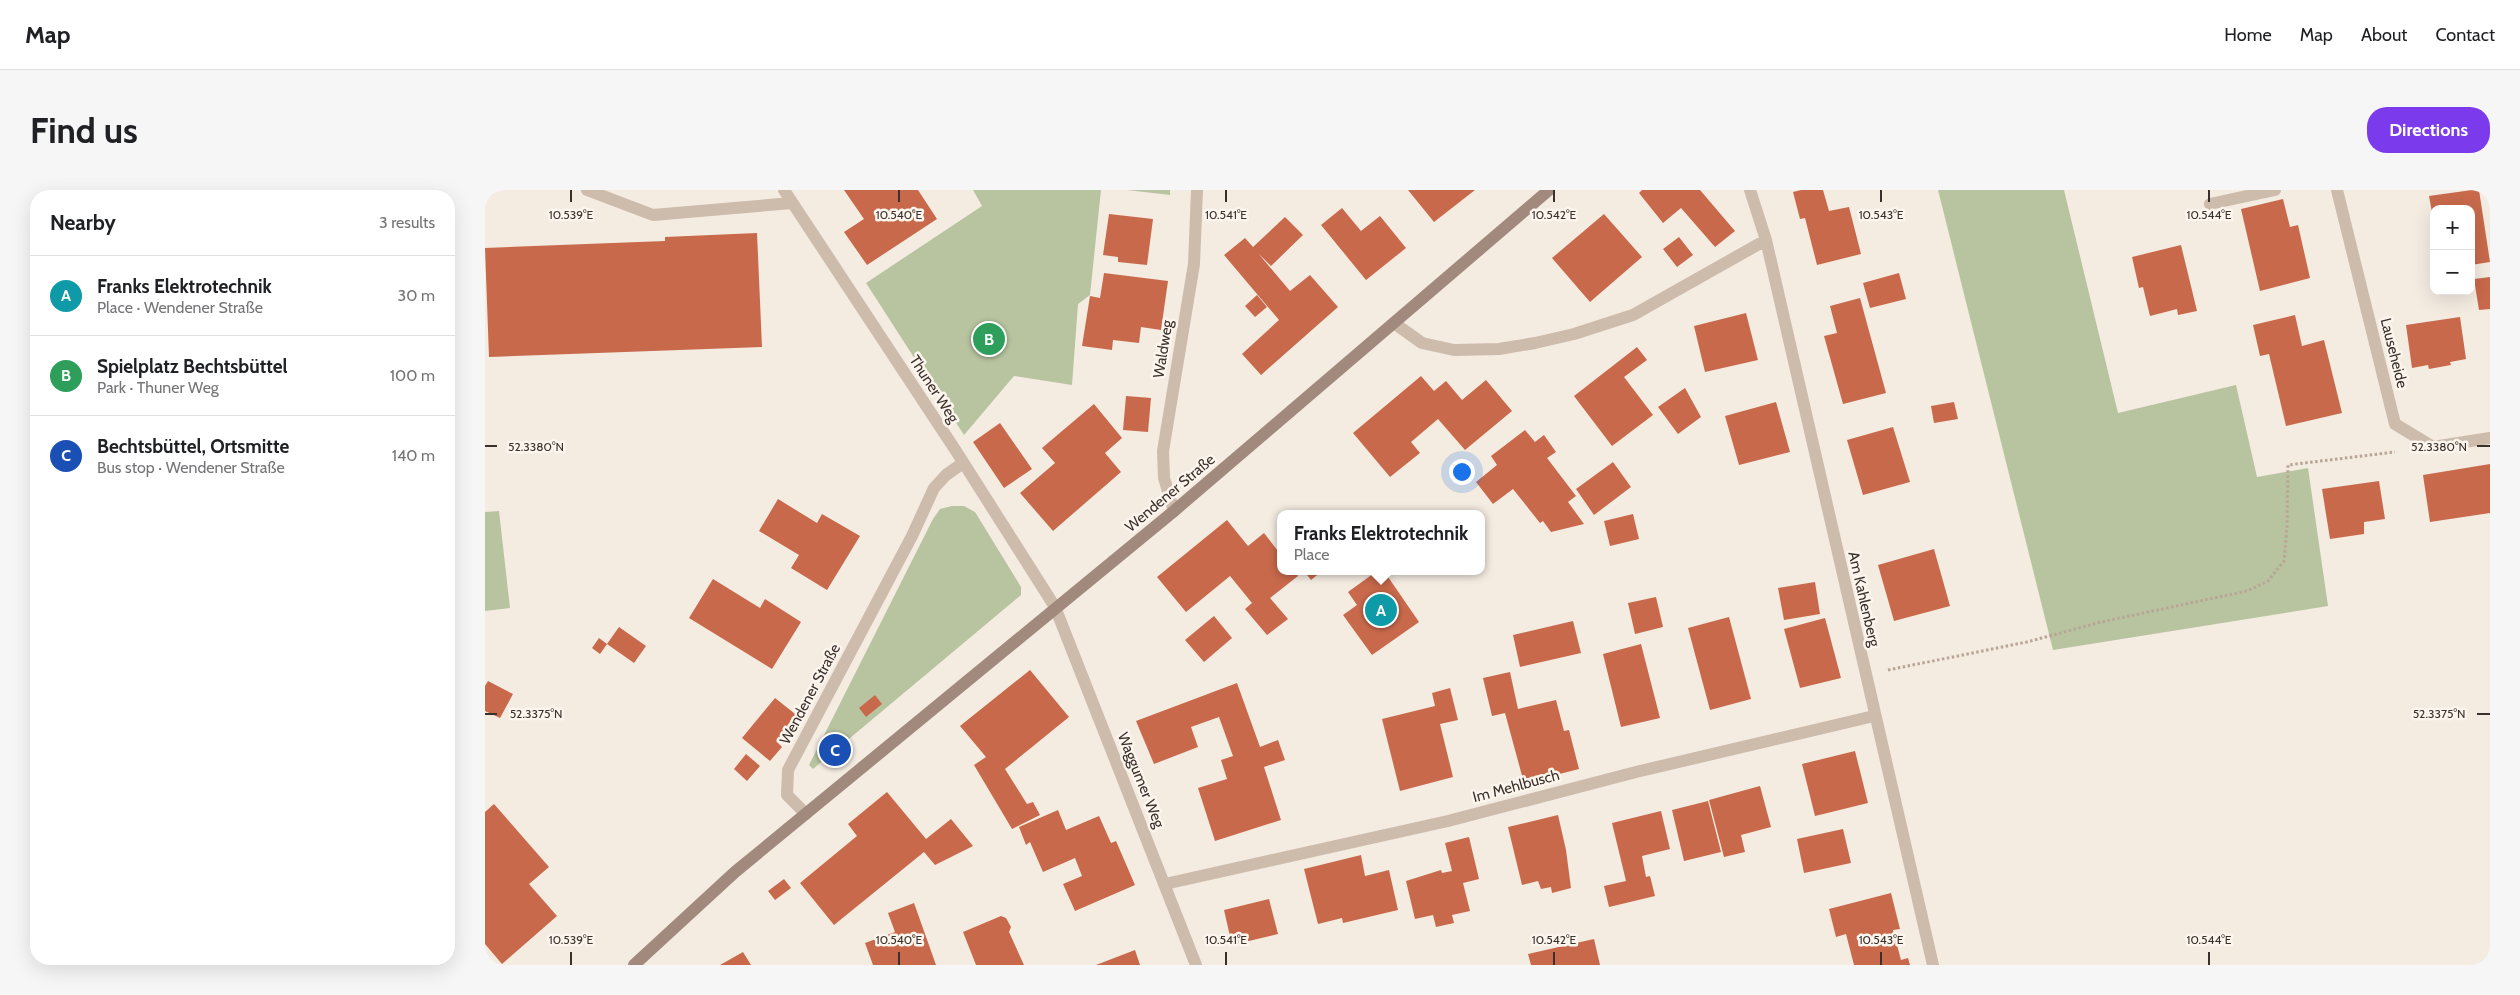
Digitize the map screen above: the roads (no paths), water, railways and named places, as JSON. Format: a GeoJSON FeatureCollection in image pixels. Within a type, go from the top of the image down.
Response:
{"type":"FeatureCollection","features":[{"type":"Feature","properties":{"kind":"main road","name":"Wendener Straße"},"geometry":{"type":"LineString","coordinates":[[634,965],[735,872],[1174,511],[1549,190]]}},
{"type":"Feature","properties":{"kind":"street"},"geometry":{"type":"LineString","coordinates":[[587,190],[653,215],[792,203]]}},
{"type":"Feature","properties":{"kind":"street","name":"Thuner Weg"},"geometry":{"type":"LineString","coordinates":[[784,190],[1055,607]]}},
{"type":"Feature","properties":{"kind":"street","name":"Waldweg"},"geometry":{"type":"LineString","coordinates":[[1174,511],[1164,478],[1163,451],[1194,264],[1197,190]]}},
{"type":"Feature","properties":{"kind":"street","name":"Am Kahlenberg"},"geometry":{"type":"LineString","coordinates":[[1750,190],[1766,240],[1933,965]]}},
{"type":"Feature","properties":{"kind":"street"},"geometry":{"type":"LineString","coordinates":[[2210,204],[2275,190]]}},
{"type":"Feature","properties":{"kind":"street","name":"Lauseheide"},"geometry":{"type":"LineString","coordinates":[[2337,190],[2395,424],[2433,447],[2490,438]]}},
{"type":"Feature","properties":{"kind":"street"},"geometry":{"type":"LineString","coordinates":[[1394,323],[1423,344],[1454,350],[1499,349],[1535,343],[1574,334],[1633,315],[1766,240]]}},
{"type":"Feature","properties":{"kind":"street","name":"Wendener Straße"},"geometry":{"type":"LineString","coordinates":[[806,814],[787,795],[788,770],[912,536],[934,488],[946,474],[963,463]]}},
{"type":"Feature","properties":{"kind":"street","name":"Waggumer Weg"},"geometry":{"type":"LineString","coordinates":[[1055,607],[1196,965]]}},
{"type":"Feature","properties":{"kind":"street","name":"Im Mehlbusch"},"geometry":{"type":"LineString","coordinates":[[1165,884],[1448,820],[1636,772],[1875,716]]}},
{"type":"Feature","properties":{"kind":"place","name":"Spielplatz Bechtsbüttel"},"geometry":{"type":"Point","coordinates":[989,339]}},
{"type":"Feature","properties":{"kind":"place","name":"Franks Elektrotechnik"},"geometry":{"type":"Point","coordinates":[1381,610]}},
{"type":"Feature","properties":{"kind":"place","name":"Bechtsbüttel, Ortsmitte"},"geometry":{"type":"Point","coordinates":[835,750]}}]}
